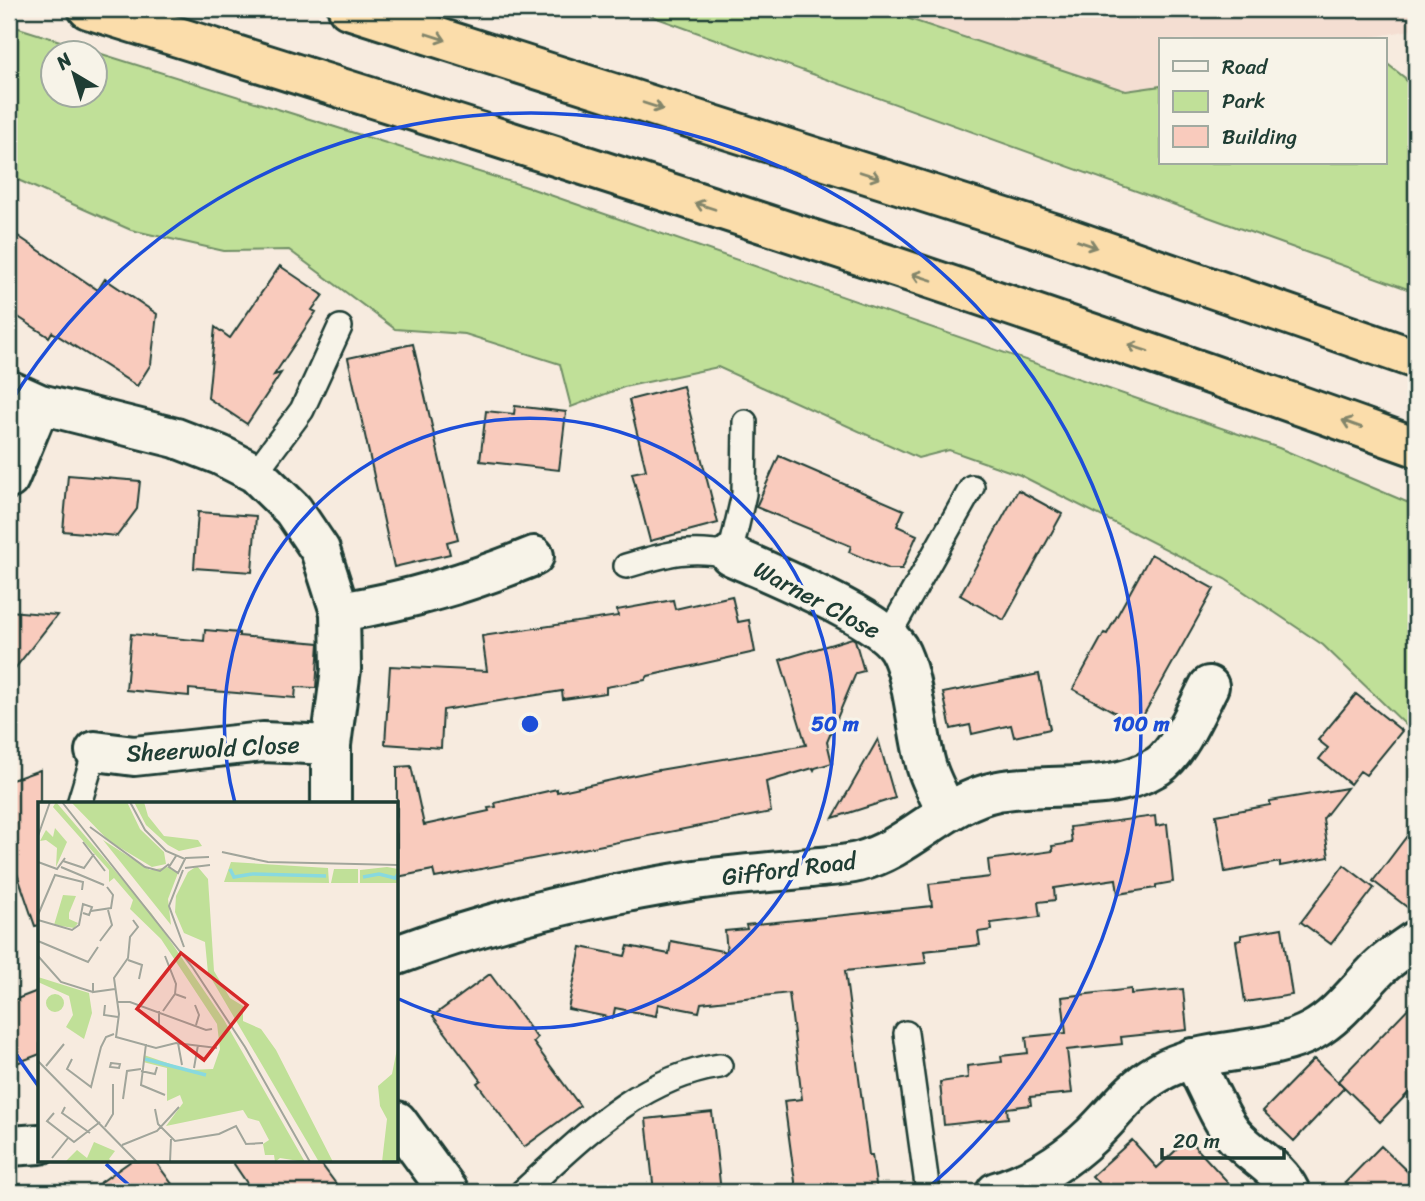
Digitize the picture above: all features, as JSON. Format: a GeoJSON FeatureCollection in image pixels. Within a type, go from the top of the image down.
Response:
{"type":"FeatureCollection","features":[{"type":"Feature","properties":{"kind":"highway"},"geometry":{"type":"LineString","coordinates":[[88,9],[328,83],[884,264],[1163,357],[1416,447]]}},
{"type":"Feature","properties":{"kind":"highway"},"geometry":{"type":"LineString","coordinates":[[348,9],[1056,234],[1416,359]]}},
{"type":"Feature","properties":{"kind":"street","name":"Sheerwold Close"},"geometry":{"type":"LineString","coordinates":[[9,479],[25,397],[176,438],[220,455],[255,473],[293,510],[320,550],[340,612],[341,669],[331,745],[331,802]]}},
{"type":"Feature","properties":{"kind":"street","name":"Warner Close"},"geometry":{"type":"LineString","coordinates":[[730,555],[867,620],[888,636],[898,649],[907,675],[928,770],[947,812]]}},
{"type":"Feature","properties":{"kind":"street"},"geometry":{"type":"LineString","coordinates":[[340,612],[400,602],[461,585],[534,556]]}},
{"type":"Feature","properties":{"kind":"street","name":"Gifford Road"},"geometry":{"type":"LineString","coordinates":[[399,954],[497,922],[570,902],[697,880],[855,863],[896,848],[947,812],[970,800],[998,791],[1096,786],[1118,782],[1156,767],[1169,757],[1209,686]]}},
{"type":"Feature","properties":{"kind":"street","name":"Sheerwold Close"},"geometry":{"type":"LineString","coordinates":[[95,751],[134,756],[263,742],[331,745]]}},
{"type":"Feature","properties":{"kind":"street"},"geometry":{"type":"LineString","coordinates":[[996,1192],[1034,1177],[1063,1160],[1092,1135],[1137,1087],[1159,1072],[1192,1058],[1278,1042],[1310,1032],[1336,1014],[1378,970],[1416,940]]}},
{"type":"Feature","properties":{"kind":"street"},"geometry":{"type":"LineString","coordinates":[[1192,1058],[1226,1125],[1243,1145],[1282,1178],[1290,1192]]}},
{"type":"Feature","properties":{"kind":"street"},"geometry":{"type":"LineString","coordinates":[[399,1124],[449,1192]]}},
{"type":"Feature","properties":{"kind":"street"},"geometry":{"type":"LineString","coordinates":[[9,1146],[38,1144]]}},
{"type":"Feature","properties":{"kind":"lane"},"geometry":{"type":"LineString","coordinates":[[255,473],[302,410],[340,327]]}},
{"type":"Feature","properties":{"kind":"lane"},"geometry":{"type":"LineString","coordinates":[[626,566],[682,550],[730,555],[744,494],[745,422]]}},
{"type":"Feature","properties":{"kind":"lane"},"geometry":{"type":"LineString","coordinates":[[888,636],[972,487]]}},
{"type":"Feature","properties":{"kind":"lane"},"geometry":{"type":"LineString","coordinates":[[80,802],[95,751]]}},
{"type":"Feature","properties":{"kind":"lane"},"geometry":{"type":"LineString","coordinates":[[906,1033],[928,1192]]}},
{"type":"Feature","properties":{"kind":"lane"},"geometry":{"type":"LineString","coordinates":[[522,1192],[588,1132],[632,1098],[676,1077],[720,1066]]}},
{"type":"Feature","properties":{"kind":"shaded area"},"geometry":{"type":"Polygon","coordinates":[[[905,9],[1416,9],[1416,29],[1367,38],[1159,38],[1159,86],[1127,92],[915,21],[905,9]]]}},
{"type":"Feature","properties":{"kind":"green space"},"geometry":{"type":"Polygon","coordinates":[[[632,9],[879,9],[1126,91],[1159,86],[1159,164],[1386,164],[1386,63],[1405,78],[1416,103],[1416,292],[632,9]]]}},
{"type":"Feature","properties":{"kind":"green space"},"geometry":{"type":"Polygon","coordinates":[[[9,25],[51,38],[38,38],[38,108],[108,108],[108,56],[527,187],[1279,448],[1416,506],[1416,745],[1408,727],[1323,645],[1225,579],[1020,475],[949,450],[918,458],[718,367],[624,387],[571,407],[560,364],[465,334],[395,329],[289,250],[224,251],[131,230],[9,176],[9,25]]]}},
{"type":"Feature","properties":{"kind":"building"},"geometry":{"type":"Polygon","coordinates":[[[9,230],[98,290],[105,279],[157,314],[151,364],[137,386],[52,332],[49,337],[9,311],[9,230]]]}},
{"type":"Feature","properties":{"kind":"building"},"geometry":{"type":"Polygon","coordinates":[[[280,266],[323,295],[312,310],[316,312],[274,375],[281,373],[247,424],[208,398],[215,327],[230,338],[280,266]]]}},
{"type":"Feature","properties":{"kind":"building"},"geometry":{"type":"Polygon","coordinates":[[[413,344],[458,539],[447,542],[450,554],[394,567],[348,358],[413,344]]]}},
{"type":"Feature","properties":{"kind":"building"},"geometry":{"type":"Polygon","coordinates":[[[683,386],[718,523],[650,541],[632,473],[646,470],[629,400],[683,386]]]}},
{"type":"Feature","properties":{"kind":"building"},"geometry":{"type":"Polygon","coordinates":[[[515,406],[566,412],[559,470],[480,461],[486,411],[514,414],[515,406]]]}},
{"type":"Feature","properties":{"kind":"building"},"geometry":{"type":"Polygon","coordinates":[[[779,456],[904,510],[897,526],[917,535],[902,569],[889,569],[849,552],[851,546],[756,507],[779,456]]]}},
{"type":"Feature","properties":{"kind":"building"},"geometry":{"type":"Polygon","coordinates":[[[68,475],[140,481],[137,509],[117,536],[63,531],[68,475]]]}},
{"type":"Feature","properties":{"kind":"building"},"geometry":{"type":"Polygon","coordinates":[[[1018,490],[1062,514],[1004,620],[960,595],[1018,490]]]}},
{"type":"Feature","properties":{"kind":"building"},"geometry":{"type":"Polygon","coordinates":[[[198,512],[256,516],[252,572],[194,568],[198,512]]]}},
{"type":"Feature","properties":{"kind":"building"},"geometry":{"type":"Polygon","coordinates":[[[1151,554],[1214,589],[1138,725],[1073,689],[1151,554]]]}},
{"type":"Feature","properties":{"kind":"building"},"geometry":{"type":"Polygon","coordinates":[[[732,596],[738,622],[749,620],[755,652],[648,676],[645,680],[606,687],[606,693],[563,699],[562,691],[443,710],[441,748],[385,744],[390,666],[487,671],[482,636],[618,616],[617,610],[673,600],[675,609],[732,596]]]}},
{"type":"Feature","properties":{"kind":"building"},"geometry":{"type":"Polygon","coordinates":[[[9,611],[57,615],[9,676],[9,611]]]}},
{"type":"Feature","properties":{"kind":"building"},"geometry":{"type":"Polygon","coordinates":[[[205,630],[239,633],[239,636],[319,643],[316,688],[296,687],[295,698],[189,689],[189,696],[126,690],[131,634],[204,641],[205,630]]]}},
{"type":"Feature","properties":{"kind":"building"},"geometry":{"type":"Polygon","coordinates":[[[852,638],[855,640],[864,671],[856,673],[827,742],[832,763],[766,782],[771,812],[435,878],[433,870],[399,877],[397,767],[411,766],[424,825],[489,811],[488,808],[496,807],[495,803],[557,789],[557,792],[653,771],[806,745],[780,660],[852,638]]]}},
{"type":"Feature","properties":{"kind":"building"},"geometry":{"type":"Polygon","coordinates":[[[1039,674],[1050,729],[1014,737],[1011,725],[972,734],[970,725],[951,729],[943,693],[1039,674]]]}},
{"type":"Feature","properties":{"kind":"building"},"geometry":{"type":"Polygon","coordinates":[[[1356,694],[1402,731],[1366,775],[1360,771],[1350,784],[1319,759],[1328,748],[1318,740],[1356,694]]]}},
{"type":"Feature","properties":{"kind":"building"},"geometry":{"type":"Polygon","coordinates":[[[878,739],[895,798],[833,818],[878,739]]]}},
{"type":"Feature","properties":{"kind":"building"},"geometry":{"type":"Polygon","coordinates":[[[40,770],[38,925],[35,926],[9,850],[9,781],[40,770]]]}},
{"type":"Feature","properties":{"kind":"building"},"geometry":{"type":"Polygon","coordinates":[[[1347,788],[1323,819],[1329,857],[1225,872],[1216,815],[1270,805],[1270,801],[1347,788]]]}},
{"type":"Feature","properties":{"kind":"building"},"geometry":{"type":"Polygon","coordinates":[[[1155,816],[1156,826],[1167,824],[1173,882],[1156,885],[1156,888],[1118,894],[1116,879],[1054,888],[1055,900],[1038,902],[1040,917],[991,923],[992,930],[978,932],[980,945],[924,951],[926,963],[845,971],[869,1155],[872,1155],[877,1192],[814,1192],[814,1186],[796,1189],[784,1101],[802,1099],[789,993],[701,1003],[699,1012],[658,1004],[656,1016],[615,1008],[613,1018],[568,1009],[581,947],[625,956],[628,946],[669,954],[671,941],[727,952],[725,931],[747,929],[746,925],[932,906],[929,884],[990,877],[988,860],[1053,851],[1052,846],[1072,843],[1070,827],[1155,816]]]}},
{"type":"Feature","properties":{"kind":"building"},"geometry":{"type":"Polygon","coordinates":[[[1416,824],[1416,914],[1373,881],[1416,824]]]}},
{"type":"Feature","properties":{"kind":"building"},"geometry":{"type":"Polygon","coordinates":[[[1344,865],[1374,888],[1331,944],[1301,922],[1344,865]]]}},
{"type":"Feature","properties":{"kind":"building"},"geometry":{"type":"Polygon","coordinates":[[[1282,928],[1292,995],[1245,1002],[1236,941],[1241,940],[1241,935],[1282,928]]]}},
{"type":"Feature","properties":{"kind":"building"},"geometry":{"type":"Polygon","coordinates":[[[490,974],[537,1038],[533,1042],[580,1106],[524,1147],[477,1083],[481,1080],[433,1016],[490,974]]]}},
{"type":"Feature","properties":{"kind":"building"},"geometry":{"type":"Polygon","coordinates":[[[1131,989],[1131,994],[1183,989],[1187,1030],[1121,1037],[1122,1044],[1067,1050],[1072,1093],[1030,1097],[1031,1105],[1007,1108],[1008,1118],[944,1125],[940,1082],[968,1078],[967,1066],[1002,1062],[1001,1056],[1028,1053],[1026,1037],[1066,1033],[1062,997],[1131,989]]]}},
{"type":"Feature","properties":{"kind":"building"},"geometry":{"type":"Polygon","coordinates":[[[38,991],[38,1055],[9,1066],[9,1002],[38,991]]]}},
{"type":"Feature","properties":{"kind":"building"},"geometry":{"type":"Polygon","coordinates":[[[1416,1000],[1416,1085],[1380,1122],[1338,1081],[1416,1000]]]}},
{"type":"Feature","properties":{"kind":"building"},"geometry":{"type":"Polygon","coordinates":[[[1314,1059],[1344,1088],[1294,1141],[1263,1111],[1314,1059]]]}},
{"type":"Feature","properties":{"kind":"building"},"geometry":{"type":"Polygon","coordinates":[[[712,1112],[721,1192],[654,1192],[646,1119],[712,1112]]]}},
{"type":"Feature","properties":{"kind":"building"},"geometry":{"type":"Polygon","coordinates":[[[1188,1139],[1237,1192],[1107,1192],[1092,1176],[1132,1140],[1157,1168],[1188,1139]]]}},
{"type":"Feature","properties":{"kind":"building"},"geometry":{"type":"Polygon","coordinates":[[[1381,1146],[1416,1180],[1416,1192],[1336,1192],[1381,1146]]]}},
{"type":"Feature","properties":{"kind":"building"},"geometry":{"type":"Polygon","coordinates":[[[130,1162],[156,1162],[178,1192],[87,1192],[130,1162]]]}},
{"type":"Feature","properties":{"kind":"building"},"geometry":{"type":"Polygon","coordinates":[[[233,1162],[320,1162],[342,1192],[253,1192],[233,1162]]]}}]}
